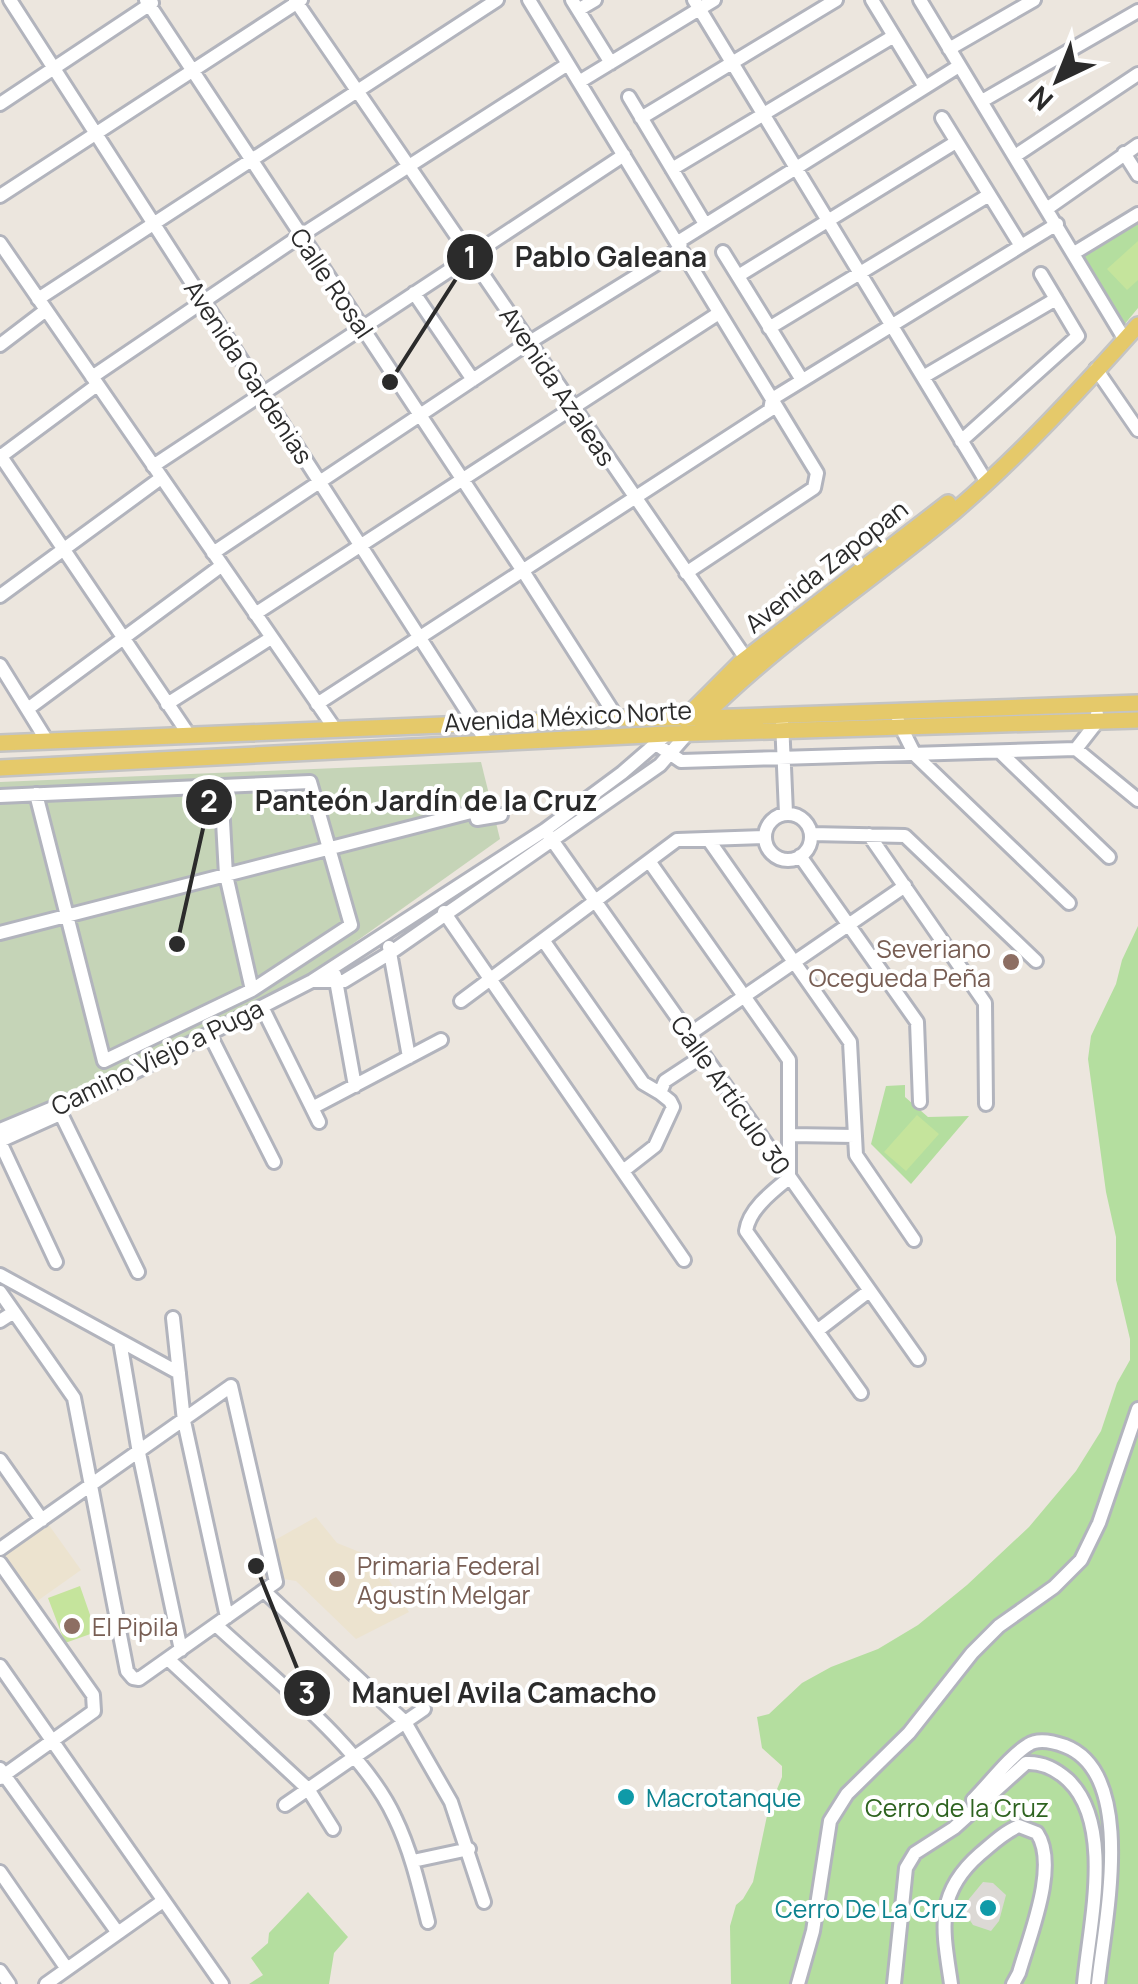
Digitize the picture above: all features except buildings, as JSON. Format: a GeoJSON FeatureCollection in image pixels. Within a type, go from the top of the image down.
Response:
{"type":"FeatureCollection","features":[{"type":"Feature","properties":{"kind":"main road","name":"Avenida Zapopan"},"geometry":{"type":"LineString","coordinates":[[692,723],[750,665],[1004,463],[1138,325]]}},
{"type":"Feature","properties":{"kind":"main road","name":"Avenida Zapopan"},"geometry":{"type":"LineString","coordinates":[[692,723],[726,695],[750,665]]}},
{"type":"Feature","properties":{"kind":"main road"},"geometry":{"type":"LineString","coordinates":[[726,695],[724,706],[742,716]]}},
{"type":"Feature","properties":{"kind":"main road","name":"Avenida México Norte"},"geometry":{"type":"LineString","coordinates":[[1097,714],[1138,703]]}},
{"type":"Feature","properties":{"kind":"main road","name":"Avenida México Norte"},"geometry":{"type":"LineString","coordinates":[[0,743],[616,718],[692,723],[1097,714],[1138,720]]}},
{"type":"Feature","properties":{"kind":"main road","name":"Avenida México Norte"},"geometry":{"type":"LineString","coordinates":[[692,723],[742,716],[782,722]]}},
{"type":"Feature","properties":{"kind":"main road"},"geometry":{"type":"LineString","coordinates":[[662,739],[692,723]]}},
{"type":"Feature","properties":{"kind":"main road","name":"Avenida México Norte"},"geometry":{"type":"LineString","coordinates":[[0,768],[662,739]]}},
{"type":"Feature","properties":{"kind":"street","name":"Avenida Gardenias"},"geometry":{"type":"LineString","coordinates":[[10,0],[488,744]]}},
{"type":"Feature","properties":{"kind":"street"},"geometry":{"type":"LineString","coordinates":[[0,344],[42,305],[154,224],[497,0]]}},
{"type":"Feature","properties":{"kind":"street"},"geometry":{"type":"LineString","coordinates":[[529,0],[817,473],[814,488],[686,573]]}},
{"type":"Feature","properties":{"kind":"street"},"geometry":{"type":"LineString","coordinates":[[596,0],[575,5],[611,63]]}},
{"type":"Feature","properties":{"kind":"street"},"geometry":{"type":"LineString","coordinates":[[579,82],[697,4],[714,0]]}},
{"type":"Feature","properties":{"kind":"street"},"geometry":{"type":"LineString","coordinates":[[641,118],[836,0]]}},
{"type":"Feature","properties":{"kind":"street"},"geometry":{"type":"LineString","coordinates":[[872,0],[924,87]]}},
{"type":"Feature","properties":{"kind":"street"},"geometry":{"type":"LineString","coordinates":[[920,0],[1125,340]]}},
{"type":"Feature","properties":{"kind":"street"},"geometry":{"type":"LineString","coordinates":[[950,50],[1034,0]]}},
{"type":"Feature","properties":{"kind":"street"},"geometry":{"type":"LineString","coordinates":[[0,196],[297,1]]}},
{"type":"Feature","properties":{"kind":"street","name":"Avenida Azaleas"},"geometry":{"type":"LineString","coordinates":[[297,1],[750,665]]}},
{"type":"Feature","properties":{"kind":"street"},"geometry":{"type":"LineString","coordinates":[[0,104],[150,2]]}},
{"type":"Feature","properties":{"kind":"street","name":"Calle Rosal"},"geometry":{"type":"LineString","coordinates":[[150,2],[616,718]]}},
{"type":"Feature","properties":{"kind":"street"},"geometry":{"type":"LineString","coordinates":[[697,4],[985,479]]}},
{"type":"Feature","properties":{"kind":"street"},"geometry":{"type":"LineString","coordinates":[[982,101],[1138,11]]}},
{"type":"Feature","properties":{"kind":"street"},"geometry":{"type":"LineString","coordinates":[[672,169],[894,36]]}},
{"type":"Feature","properties":{"kind":"street"},"geometry":{"type":"LineString","coordinates":[[190,735],[0,457],[94,380],[203,302],[568,64]]}},
{"type":"Feature","properties":{"kind":"street"},"geometry":{"type":"LineString","coordinates":[[680,248],[681,240],[959,66]]}},
{"type":"Feature","properties":{"kind":"street"},"geometry":{"type":"LineString","coordinates":[[1015,156],[1138,74]]}},
{"type":"Feature","properties":{"kind":"street"},"geometry":{"type":"LineString","coordinates":[[629,97],[706,224]]}},
{"type":"Feature","properties":{"kind":"street"},"geometry":{"type":"LineString","coordinates":[[942,118],[1020,246]]}},
{"type":"Feature","properties":{"kind":"street"},"geometry":{"type":"LineString","coordinates":[[738,276],[956,142]]}},
{"type":"Feature","properties":{"kind":"street"},"geometry":{"type":"LineString","coordinates":[[1048,208],[1138,145]]}},
{"type":"Feature","properties":{"kind":"street"},"geometry":{"type":"LineString","coordinates":[[1124,153],[1138,174]]}},
{"type":"Feature","properties":{"kind":"street"},"geometry":{"type":"LineString","coordinates":[[0,596],[262,394],[624,155]]}},
{"type":"Feature","properties":{"kind":"street"},"geometry":{"type":"LineString","coordinates":[[770,328],[989,195]]}},
{"type":"Feature","properties":{"kind":"street"},"geometry":{"type":"LineString","coordinates":[[1074,253],[1138,214]]}},
{"type":"Feature","properties":{"kind":"street"},"geometry":{"type":"LineString","coordinates":[[317,704],[770,410],[772,399],[1057,224]]}},
{"type":"Feature","properties":{"kind":"street"},"geometry":{"type":"LineString","coordinates":[[0,243],[334,728]]}},
{"type":"Feature","properties":{"kind":"street"},"geometry":{"type":"LineString","coordinates":[[213,553],[680,248]]}},
{"type":"Feature","properties":{"kind":"street"},"geometry":{"type":"LineString","coordinates":[[724,252],[802,380]]}},
{"type":"Feature","properties":{"kind":"street"},"geometry":{"type":"LineString","coordinates":[[962,441],[1078,336],[1041,274]]}},
{"type":"Feature","properties":{"kind":"street"},"geometry":{"type":"LineString","coordinates":[[414,293],[473,380]]}},
{"type":"Feature","properties":{"kind":"street"},"geometry":{"type":"LineString","coordinates":[[923,377],[1056,299]]}},
{"type":"Feature","properties":{"kind":"street"},"geometry":{"type":"LineString","coordinates":[[255,614],[719,313]]}},
{"type":"Feature","properties":{"kind":"street"},"geometry":{"type":"LineString","coordinates":[[1096,370],[1138,430]]}},
{"type":"Feature","properties":{"kind":"street"},"geometry":{"type":"LineString","coordinates":[[29,708],[222,566]]}},
{"type":"Feature","properties":{"kind":"street"},"geometry":{"type":"LineString","coordinates":[[167,704],[271,638]]}},
{"type":"Feature","properties":{"kind":"street"},"geometry":{"type":"LineString","coordinates":[[0,665],[47,741]]}},
{"type":"Feature","properties":{"kind":"street"},"geometry":{"type":"LineString","coordinates":[[1076,749],[1097,714]]}},
{"type":"Feature","properties":{"kind":"street"},"geometry":{"type":"LineString","coordinates":[[898,718],[915,755],[1070,903]]}},
{"type":"Feature","properties":{"kind":"street"},"geometry":{"type":"LineString","coordinates":[[782,722],[786,814]]}},
{"type":"Feature","properties":{"kind":"street"},"geometry":{"type":"LineString","coordinates":[[335,975],[437,902],[660,765],[692,723]]}},
{"type":"Feature","properties":{"kind":"street"},"geometry":{"type":"LineString","coordinates":[[335,975],[344,982],[447,916],[662,739],[669,754],[682,761],[1076,749],[1138,800]]}},
{"type":"Feature","properties":{"kind":"street"},"geometry":{"type":"LineString","coordinates":[[1000,752],[1109,857]]}},
{"type":"Feature","properties":{"kind":"street"},"geometry":{"type":"LineString","coordinates":[[0,796],[36,794],[310,782],[351,924],[252,990],[104,1061],[36,794]]}},
{"type":"Feature","properties":{"kind":"street"},"geometry":{"type":"LineString","coordinates":[[220,786],[226,875],[252,990]]}},
{"type":"Feature","properties":{"kind":"street"},"geometry":{"type":"LineString","coordinates":[[0,934],[474,811],[477,820],[500,815]]}},
{"type":"Feature","properties":{"kind":"street"},"geometry":{"type":"LineString","coordinates":[[786,814],[802,819],[811,834],[809,847],[800,856],[785,860],[766,845],[764,837],[773,818],[786,814]]}},
{"type":"Feature","properties":{"kind":"street"},"geometry":{"type":"LineString","coordinates":[[811,834],[905,836],[1036,961]]}},
{"type":"Feature","properties":{"kind":"street","name":"Calle Artículo 30"},"geometry":{"type":"LineString","coordinates":[[548,835],[918,1359]]}},
{"type":"Feature","properties":{"kind":"street"},"geometry":{"type":"LineString","coordinates":[[869,835],[985,1003],[986,1104]]}},
{"type":"Feature","properties":{"kind":"street"},"geometry":{"type":"LineString","coordinates":[[461,1001],[677,840],[764,837]]}},
{"type":"Feature","properties":{"kind":"street"},"geometry":{"type":"LineString","coordinates":[[708,839],[850,1042],[856,1155],[914,1240]]}},
{"type":"Feature","properties":{"kind":"street"},"geometry":{"type":"LineString","coordinates":[[800,856],[917,1022],[920,1102]]}},
{"type":"Feature","properties":{"kind":"street"},"geometry":{"type":"LineString","coordinates":[[649,861],[789,1060],[789,1178],[768,1196],[747,1222],[746,1231],[861,1393]]}},
{"type":"Feature","properties":{"kind":"street"},"geometry":{"type":"LineString","coordinates":[[688,1035],[905,886]]}},
{"type":"Feature","properties":{"kind":"street"},"geometry":{"type":"LineString","coordinates":[[437,902],[684,1260]]}},
{"type":"Feature","properties":{"kind":"street"},"geometry":{"type":"LineString","coordinates":[[386,935],[409,1057]]}},
{"type":"Feature","properties":{"kind":"street"},"geometry":{"type":"LineString","coordinates":[[543,940],[642,1083],[670,1100],[672,1108],[655,1146],[623,1171]]}},
{"type":"Feature","properties":{"kind":"street"},"geometry":{"type":"LineString","coordinates":[[335,975],[354,1086]]}},
{"type":"Feature","properties":{"kind":"street","name":"Camino Viejo a Puga"},"geometry":{"type":"LineString","coordinates":[[0,1130],[58,1110],[312,981],[335,975]]}},
{"type":"Feature","properties":{"kind":"street"},"geometry":{"type":"LineString","coordinates":[[262,1008],[319,1122]]}},
{"type":"Feature","properties":{"kind":"street"},"geometry":{"type":"LineString","coordinates":[[210,1035],[274,1162]]}},
{"type":"Feature","properties":{"kind":"street"},"geometry":{"type":"LineString","coordinates":[[312,1108],[441,1040]]}},
{"type":"Feature","properties":{"kind":"street"},"geometry":{"type":"LineString","coordinates":[[660,1093],[665,1082],[703,1056]]}},
{"type":"Feature","properties":{"kind":"street"},"geometry":{"type":"LineString","coordinates":[[56,1262],[0,1142],[58,1110],[138,1272]]}},
{"type":"Feature","properties":{"kind":"street"},"geometry":{"type":"LineString","coordinates":[[790,1135],[855,1136]]}},
{"type":"Feature","properties":{"kind":"street"},"geometry":{"type":"LineString","coordinates":[[0,1276],[179,1373]]}},
{"type":"Feature","properties":{"kind":"street"},"geometry":{"type":"LineString","coordinates":[[817,1331],[869,1291]]}},
{"type":"Feature","properties":{"kind":"street"},"geometry":{"type":"LineString","coordinates":[[0,1292],[74,1398],[92,1487],[128,1672],[133,1678],[139,1679],[276,1582],[231,1386],[92,1487],[0,1549]]}},
{"type":"Feature","properties":{"kind":"street"},"geometry":{"type":"LineString","coordinates":[[0,1321],[14,1312]]}},
{"type":"Feature","properties":{"kind":"street"},"geometry":{"type":"LineString","coordinates":[[173,1318],[184,1421],[222,1621],[355,1756],[395,1817],[413,1862],[428,1922]]}},
{"type":"Feature","properties":{"kind":"street"},"geometry":{"type":"LineString","coordinates":[[120,1341],[139,1453],[181,1650]]}},
{"type":"Feature","properties":{"kind":"street"},"geometry":{"type":"LineString","coordinates":[[798,1984],[813,1931],[830,1821],[847,1794],[909,1733],[972,1653],[999,1626],[1054,1587],[1081,1560],[1099,1523],[1138,1409]]}},
{"type":"Feature","properties":{"kind":"street"},"geometry":{"type":"LineString","coordinates":[[0,1460],[42,1520]]}},
{"type":"Feature","properties":{"kind":"street"},"geometry":{"type":"LineString","coordinates":[[0,1563],[93,1695],[94,1711],[1,1774],[118,1933]]}},
{"type":"Feature","properties":{"kind":"street"},"geometry":{"type":"LineString","coordinates":[[264,1591],[405,1722],[451,1802],[484,1902]]}},
{"type":"Feature","properties":{"kind":"street"},"geometry":{"type":"LineString","coordinates":[[168,1659],[308,1789],[333,1829]]}},
{"type":"Feature","properties":{"kind":"street"},"geometry":{"type":"LineString","coordinates":[[0,1666],[222,1984]]}},
{"type":"Feature","properties":{"kind":"street"},"geometry":{"type":"LineString","coordinates":[[284,1804],[424,1709]]}},
{"type":"Feature","properties":{"kind":"street"},"geometry":{"type":"LineString","coordinates":[[958,1824],[958,1816],[1028,1745],[1040,1740],[1075,1751],[1096,1775],[1108,1802],[1111,1822],[1112,1867],[1098,1984]]}},
{"type":"Feature","properties":{"kind":"street"},"geometry":{"type":"LineString","coordinates":[[894,1984],[906,1868],[915,1853],[958,1824],[1026,1763],[1047,1765],[1077,1790],[1090,1816],[1096,1844],[1084,1984]]}},
{"type":"Feature","properties":{"kind":"street"},"geometry":{"type":"LineString","coordinates":[[951,1984],[944,1918],[946,1897],[968,1865],[1018,1826],[1037,1833],[1046,1856],[1042,1892],[1013,1984]]}},
{"type":"Feature","properties":{"kind":"street"},"geometry":{"type":"LineString","coordinates":[[413,1862],[469,1849]]}},
{"type":"Feature","properties":{"kind":"street"},"geometry":{"type":"LineString","coordinates":[[0,1872],[68,1968]]}},
{"type":"Feature","properties":{"kind":"street"},"geometry":{"type":"LineString","coordinates":[[46,1984],[164,1900]]}},
{"type":"Feature","properties":{"kind":"street"},"geometry":{"type":"LineString","coordinates":[[0,1971],[9,1984]]}},
{"type":"Feature","properties":{"kind":"shaded area"},"geometry":{"type":"Polygon","coordinates":[[[41,1514],[81,1570],[33,1604],[0,1558],[0,1543],[41,1514]]]}},
{"type":"Feature","properties":{"kind":"shaded area","name":"Primaria Federal Agustín Melgar"},"geometry":{"type":"Polygon","coordinates":[[[316,1517],[337,1543],[375,1558],[409,1612],[356,1639],[296,1581],[277,1578],[268,1544],[316,1517]]]}},
{"type":"Feature","properties":{"kind":"shaded area","name":"Cerro de la Cruz"},"geometry":{"type":"Polygon","coordinates":[[[983,1882],[993,1883],[1006,1895],[999,1921],[991,1931],[973,1925],[965,1913],[969,1899],[983,1882]]]}},
{"type":"Feature","properties":{"kind":"green space"},"geometry":{"type":"Polygon","coordinates":[[[1138,221],[1138,308],[1124,325],[1081,256],[1138,221]]]}},
{"type":"Feature","properties":{"kind":"green space"},"geometry":{"type":"Polygon","coordinates":[[[1138,241],[1138,280],[1127,290],[1107,269],[1138,241]]]}},
{"type":"Feature","properties":{"kind":"green space"},"geometry":{"type":"Polygon","coordinates":[[[481,762],[500,839],[309,975],[114,1075],[0,1126],[0,782],[481,762]]]}},
{"type":"Feature","properties":{"kind":"green space","name":"Cerro de la Cruz"},"geometry":{"type":"Polygon","coordinates":[[[1138,926],[1138,1984],[731,1984],[730,1926],[736,1905],[753,1882],[768,1811],[782,1777],[782,1766],[762,1748],[757,1717],[769,1714],[802,1683],[878,1649],[918,1625],[1029,1527],[1076,1471],[1101,1431],[1117,1383],[1130,1360],[1130,1339],[1116,1280],[1116,1237],[1088,1059],[1091,1036],[1138,926]]]}},
{"type":"Feature","properties":{"kind":"green space"},"geometry":{"type":"Polygon","coordinates":[[[905,1085],[905,1097],[928,1117],[969,1116],[911,1184],[871,1144],[886,1086],[905,1085]]]}},
{"type":"Feature","properties":{"kind":"green space"},"geometry":{"type":"Polygon","coordinates":[[[917,1115],[939,1134],[906,1171],[884,1152],[917,1115]]]}},
{"type":"Feature","properties":{"kind":"green space"},"geometry":{"type":"Polygon","coordinates":[[[80,1586],[96,1632],[65,1643],[48,1598],[80,1586]]]}},
{"type":"Feature","properties":{"kind":"green space"},"geometry":{"type":"Polygon","coordinates":[[[308,1892],[348,1937],[334,1953],[329,1984],[249,1984],[263,1975],[251,1958],[268,1943],[269,1933],[308,1892]]]}},
{"type":"Feature","properties":{"kind":"place","name":"Pablo Galeana"},"geometry":{"type":"Point","coordinates":[390,382]}},
{"type":"Feature","properties":{"kind":"place","name":"Panteón Jardín de la Cruz"},"geometry":{"type":"Point","coordinates":[177,944]}},
{"type":"Feature","properties":{"kind":"place","name":"Severiano Ocegueda Peña"},"geometry":{"type":"Point","coordinates":[1011,962]}},
{"type":"Feature","properties":{"kind":"place","name":"Manuel Avila Camacho"},"geometry":{"type":"Point","coordinates":[256,1566]}},
{"type":"Feature","properties":{"kind":"place","name":"Primaria Federal Agustín Melgar"},"geometry":{"type":"Point","coordinates":[337,1579]}},
{"type":"Feature","properties":{"kind":"place","name":"El Pipila"},"geometry":{"type":"Point","coordinates":[72,1626]}},
{"type":"Feature","properties":{"kind":"place","name":"Macrotanque"},"geometry":{"type":"Point","coordinates":[626,1797]}},
{"type":"Feature","properties":{"kind":"place","name":"Cerro De La Cruz"},"geometry":{"type":"Point","coordinates":[988,1908]}}]}
